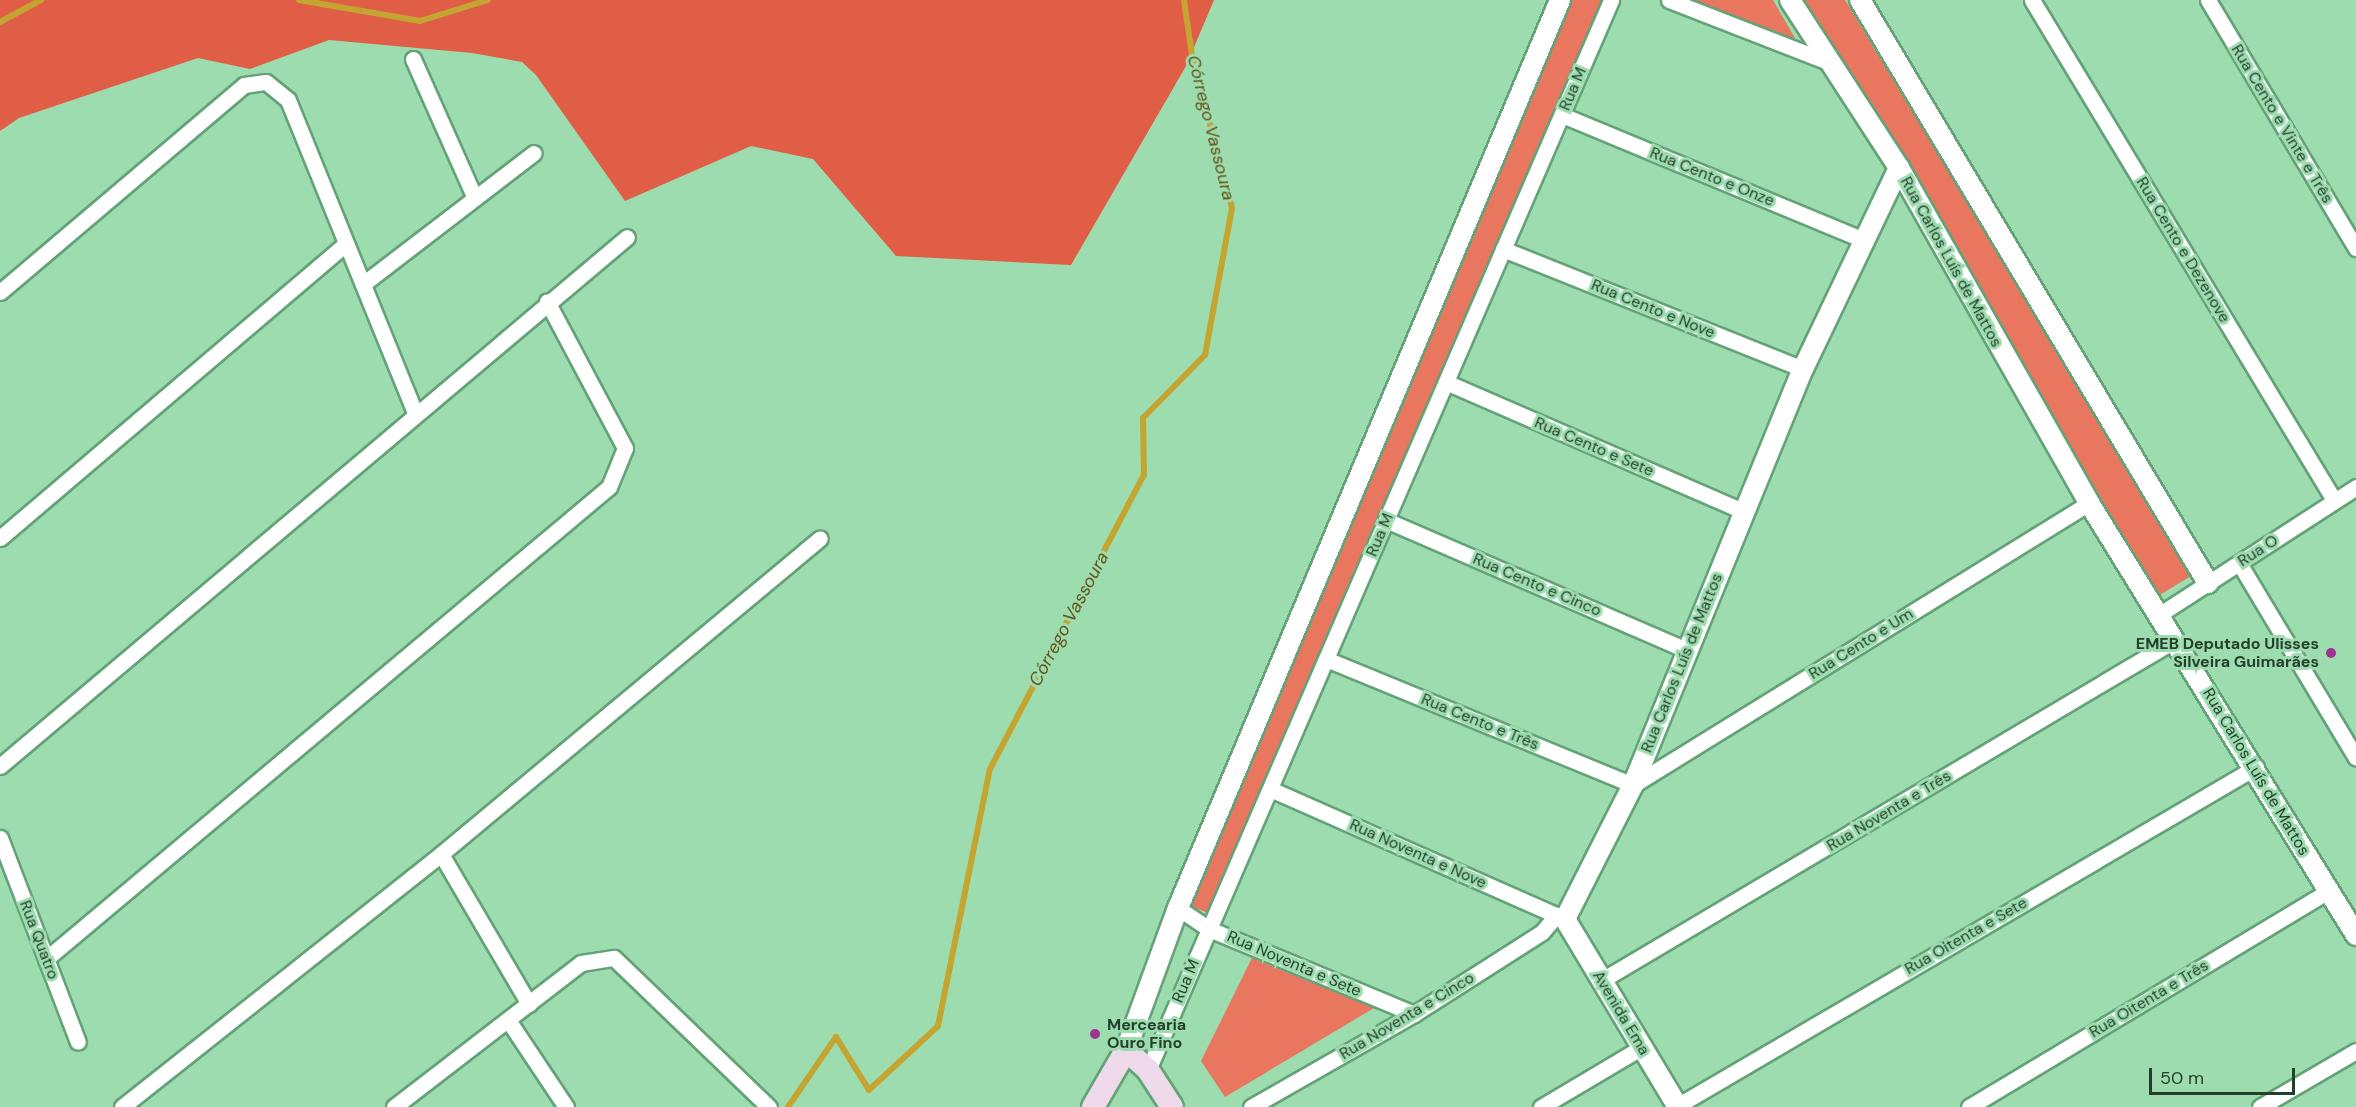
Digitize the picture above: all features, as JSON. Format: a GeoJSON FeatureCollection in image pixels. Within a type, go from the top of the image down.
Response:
{"type":"FeatureCollection","features":[{"type":"Feature","properties":{"kind":"main road"},"geometry":{"type":"LineString","coordinates":[[1093,1107],[1126,1050],[1148,1070],[1172,1107]]}},
{"type":"Feature","properties":{"kind":"street","name":"Rua M"},"geometry":{"type":"LineString","coordinates":[[1126,1050],[1179,908],[1560,0]]}},
{"type":"Feature","properties":{"kind":"street","name":"Rua M"},"geometry":{"type":"LineString","coordinates":[[1148,1070],[1611,0]]}},
{"type":"Feature","properties":{"kind":"street"},"geometry":{"type":"LineString","coordinates":[[1669,0],[1828,62]]}},
{"type":"Feature","properties":{"kind":"street"},"geometry":{"type":"LineString","coordinates":[[1790,0],[1828,62],[1899,168]]}},
{"type":"Feature","properties":{"kind":"street"},"geometry":{"type":"LineString","coordinates":[[1860,0],[2208,583]]}},
{"type":"Feature","properties":{"kind":"street","name":"Rua Cento e Dezenove"},"geometry":{"type":"LineString","coordinates":[[2032,0],[2334,500]]}},
{"type":"Feature","properties":{"kind":"street","name":"Rua Cento e Vinte e Três"},"geometry":{"type":"LineString","coordinates":[[2208,0],[2356,248]]}},
{"type":"Feature","properties":{"kind":"street"},"geometry":{"type":"LineString","coordinates":[[413,59],[475,198]]}},
{"type":"Feature","properties":{"kind":"street"},"geometry":{"type":"LineString","coordinates":[[0,292],[244,85],[266,82],[288,100],[415,412]]}},
{"type":"Feature","properties":{"kind":"street","name":"Rua Cento e Onze"},"geometry":{"type":"LineString","coordinates":[[1562,114],[1862,239]]}},
{"type":"Feature","properties":{"kind":"street"},"geometry":{"type":"LineString","coordinates":[[363,284],[534,153]]}},
{"type":"Feature","properties":{"kind":"street","name":"Rua Carlos Luís de Mattos"},"geometry":{"type":"LineString","coordinates":[[1561,917],[1633,785],[1743,511],[1803,369],[1862,239],[1899,168]]}},
{"type":"Feature","properties":{"kind":"street","name":"Rua Carlos Luís de Mattos"},"geometry":{"type":"LineString","coordinates":[[1899,168],[2089,503],[2256,767],[2356,935]]}},
{"type":"Feature","properties":{"kind":"street"},"geometry":{"type":"LineString","coordinates":[[0,766],[415,412],[627,237]]}},
{"type":"Feature","properties":{"kind":"street"},"geometry":{"type":"LineString","coordinates":[[0,538],[346,244]]}},
{"type":"Feature","properties":{"kind":"street","name":"Rua Cento e Nove"},"geometry":{"type":"LineString","coordinates":[[1503,249],[1803,369]]}},
{"type":"Feature","properties":{"kind":"street"},"geometry":{"type":"LineString","coordinates":[[46,959],[609,487],[625,448],[547,301]]}},
{"type":"Feature","properties":{"kind":"street","name":"Rua Cento e Sete"},"geometry":{"type":"LineString","coordinates":[[1446,382],[1743,511]]}},
{"type":"Feature","properties":{"kind":"street","name":"Rua O"},"geometry":{"type":"LineString","coordinates":[[2160,614],[2356,487]]}},
{"type":"Feature","properties":{"kind":"street","name":"Rua Cento e Um"},"geometry":{"type":"LineString","coordinates":[[1633,785],[2089,503]]}},
{"type":"Feature","properties":{"kind":"street","name":"Rua Cento e Cinco"},"geometry":{"type":"LineString","coordinates":[[1386,520],[1687,650]]}},
{"type":"Feature","properties":{"kind":"street"},"geometry":{"type":"LineString","coordinates":[[122,1107],[441,854],[820,538]]}},
{"type":"Feature","properties":{"kind":"street"},"geometry":{"type":"LineString","coordinates":[[2239,563],[2356,758]]}},
{"type":"Feature","properties":{"kind":"street","name":"Rua Noventa e Três"},"geometry":{"type":"LineString","coordinates":[[1602,980],[2175,640]]}},
{"type":"Feature","properties":{"kind":"street","name":"Rua Cento e Três"},"geometry":{"type":"LineString","coordinates":[[1326,658],[1633,785]]}},
{"type":"Feature","properties":{"kind":"street","name":"Rua Oitenta e Sete"},"geometry":{"type":"LineString","coordinates":[[1677,1106],[2256,767]]}},
{"type":"Feature","properties":{"kind":"street","name":"Rua Noventa e Nove"},"geometry":{"type":"LineString","coordinates":[[1270,789],[1561,917]]}},
{"type":"Feature","properties":{"kind":"street","name":"Rua Quatro"},"geometry":{"type":"LineString","coordinates":[[0,838],[78,1042]]}},
{"type":"Feature","properties":{"kind":"street"},"geometry":{"type":"LineString","coordinates":[[441,854],[529,1004]]}},
{"type":"Feature","properties":{"kind":"street","name":"Rua Oitenta e Três"},"geometry":{"type":"LineString","coordinates":[[1969,1107],[2328,891]]}},
{"type":"Feature","properties":{"kind":"street","name":"Rua Noventa e Sete"},"geometry":{"type":"LineString","coordinates":[[1179,908],[1209,928],[1414,1014]]}},
{"type":"Feature","properties":{"kind":"street","name":"Avenida Ema"},"geometry":{"type":"LineString","coordinates":[[1561,917],[1602,980],[1677,1106]]}},
{"type":"Feature","properties":{"kind":"street","name":"Rua Noventa e Cinco"},"geometry":{"type":"LineString","coordinates":[[1251,1107],[1414,1014],[1542,932],[1561,917]]}},
{"type":"Feature","properties":{"kind":"street"},"geometry":{"type":"LineString","coordinates":[[394,1107],[510,1023],[529,1004],[581,963],[614,958],[628,967],[769,1107]]}},
{"type":"Feature","properties":{"kind":"street"},"geometry":{"type":"LineString","coordinates":[[510,1023],[567,1107]]}},
{"type":"Feature","properties":{"kind":"street"},"geometry":{"type":"LineString","coordinates":[[1541,1107],[1642,1047]]}},
{"type":"Feature","properties":{"kind":"street"},"geometry":{"type":"LineString","coordinates":[[2260,1107],[2356,1051]]}},
{"type":"Feature","properties":{"kind":"shaded area"},"geometry":{"type":"Polygon","coordinates":[[[0,0],[1214,0],[1186,66],[1071,265],[896,256],[813,159],[751,146],[625,201],[536,75],[522,62],[472,53],[329,40],[250,69],[198,58],[19,118],[0,131],[0,0]]]}},
{"type":"Feature","properties":{"kind":"shaded area"},"geometry":{"type":"Polygon","coordinates":[[[1566,0],[1605,0],[1213,915],[1188,905],[1566,0]]]}},
{"type":"Feature","properties":{"kind":"shaded area"},"geometry":{"type":"Polygon","coordinates":[[[1692,0],[1773,0],[1799,45],[1692,0]]]}},
{"type":"Feature","properties":{"kind":"shaded area"},"geometry":{"type":"Polygon","coordinates":[[[1800,0],[1845,0],[2191,576],[2158,596],[1800,0]]]}},
{"type":"Feature","properties":{"kind":"shaded area"},"geometry":{"type":"Polygon","coordinates":[[[1252,958],[1374,1008],[1225,1097],[1201,1061],[1252,958]]]}},
{"type":"Feature","properties":{"kind":"waterway"},"geometry":{"type":"LineString","coordinates":[[0,22],[41,0]]}},
{"type":"Feature","properties":{"kind":"waterway"},"geometry":{"type":"LineString","coordinates":[[299,0],[420,21],[488,0]]}},
{"type":"Feature","properties":{"kind":"waterway","name":"Córrego Vassoura"},"geometry":{"type":"LineString","coordinates":[[788,1107],[836,1037],[869,1090],[938,1026],[990,769],[1144,475],[1143,418],[1205,355],[1232,208],[1192,55],[1184,0]]}},
{"type":"Feature","properties":{"kind":"place","name":"EMEB Deputado Ulisses Silveira Guimarães"},"geometry":{"type":"Point","coordinates":[2331,653]}},
{"type":"Feature","properties":{"kind":"place","name":"Mercearia Ouro Fino"},"geometry":{"type":"Point","coordinates":[1095,1034]}}]}
